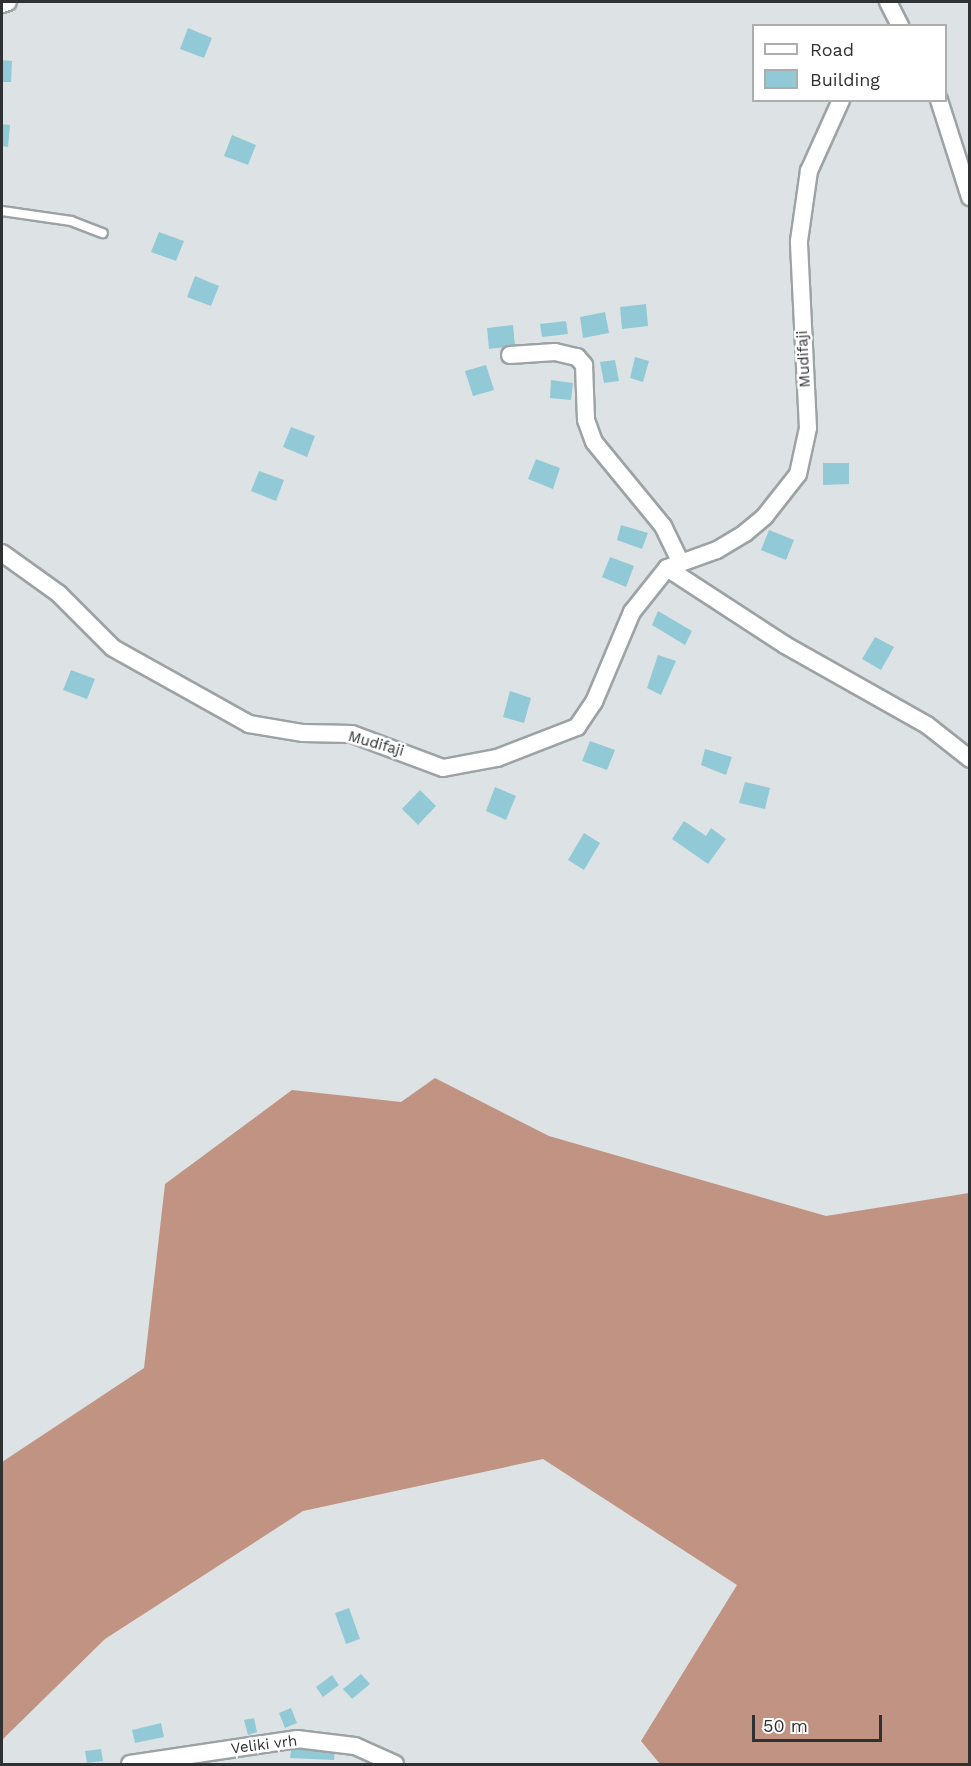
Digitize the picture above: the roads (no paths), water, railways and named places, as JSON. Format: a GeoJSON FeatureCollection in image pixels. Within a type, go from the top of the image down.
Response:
{"type":"FeatureCollection","features":[{"type":"Feature","properties":{"kind":"street"},"geometry":{"type":"LineString","coordinates":[[2,4],[8,2]]}},
{"type":"Feature","properties":{"kind":"street"},"geometry":{"type":"LineString","coordinates":[[888,2],[899,24]]}},
{"type":"Feature","properties":{"kind":"street","name":"Mudifaji"},"geometry":{"type":"LineString","coordinates":[[2,553],[59,594],[113,648],[249,724],[303,733],[352,734],[443,768],[497,758],[577,727],[594,702],[632,612],[674,566],[745,533],[765,516],[798,474],[808,428],[799,242],[809,171],[840,102]]}},
{"type":"Feature","properties":{"kind":"street"},"geometry":{"type":"LineString","coordinates":[[940,102],[969,197]]}},
{"type":"Feature","properties":{"kind":"street"},"geometry":{"type":"LineString","coordinates":[[510,356],[555,352],[577,357],[584,365],[586,420],[594,442],[663,526],[674,566],[785,645],[927,725],[969,759]]}},
{"type":"Feature","properties":{"kind":"street","name":"Veliki vrh"},"geometry":{"type":"LineString","coordinates":[[130,1764],[297,1739],[355,1746],[395,1764]]}},
{"type":"Feature","properties":{"kind":"lane"},"geometry":{"type":"LineString","coordinates":[[2,211],[71,221],[103,233]]}}]}
